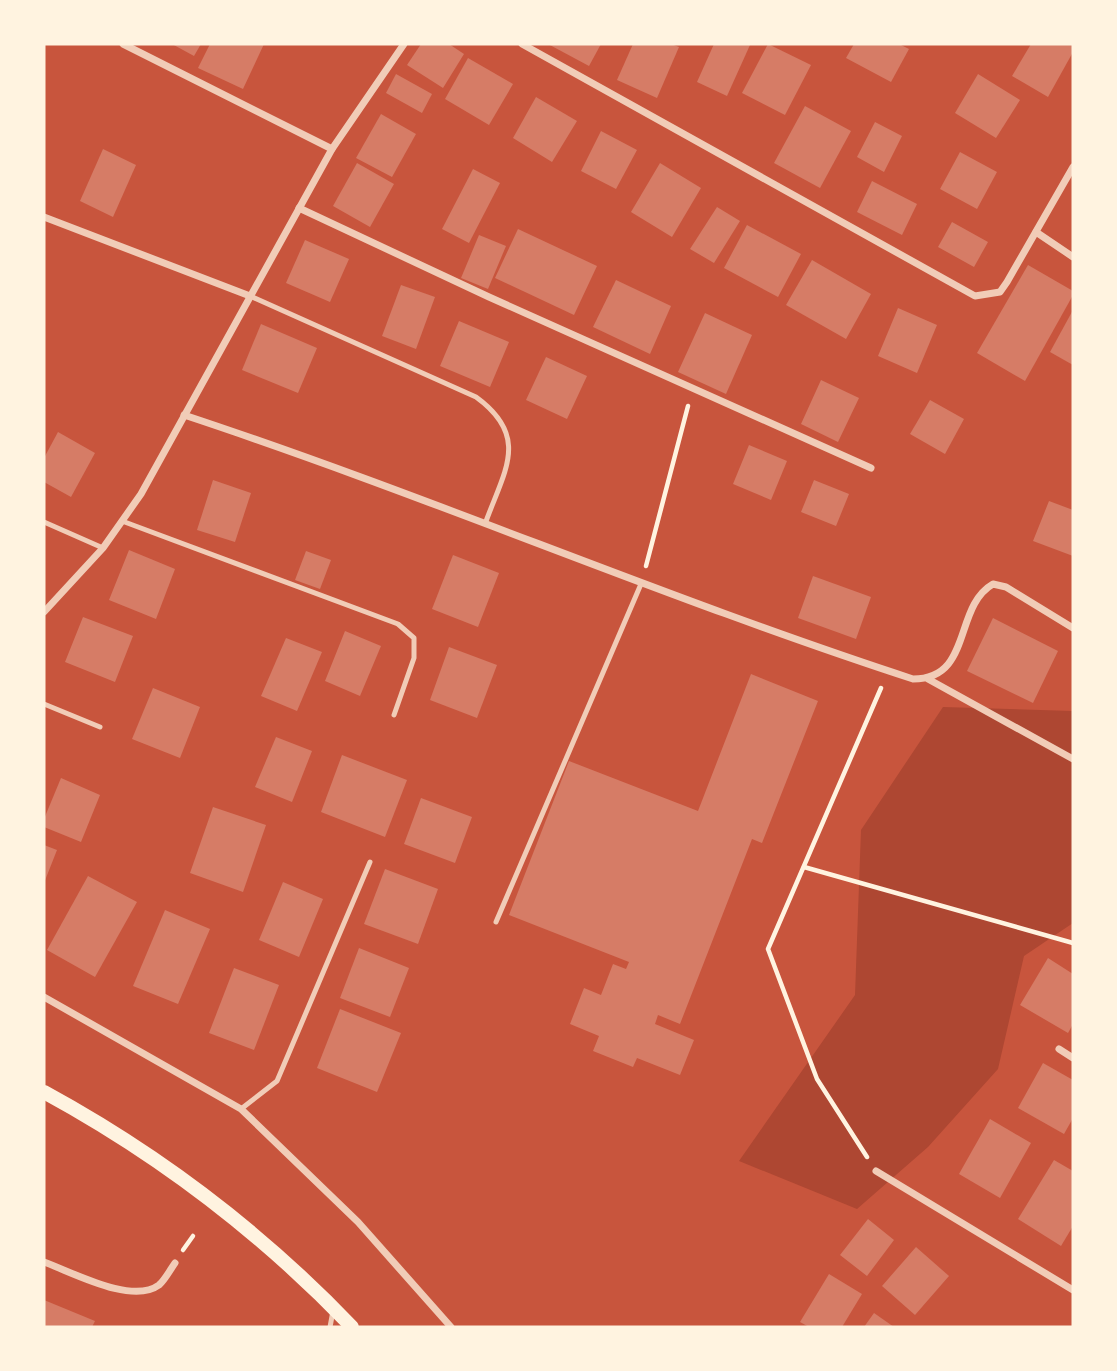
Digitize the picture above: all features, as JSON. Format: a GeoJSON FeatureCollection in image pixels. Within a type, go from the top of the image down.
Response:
{"type":"FeatureCollection","features":[{"type":"Feature","properties":{"kind":"main road"},"geometry":{"type":"LineString","coordinates":[[44,1092],[133,1145],[243,1223],[352,1327]]}},
{"type":"Feature","properties":{"kind":"street"},"geometry":{"type":"LineString","coordinates":[[123,44],[332,149]]}},
{"type":"Feature","properties":{"kind":"street"},"geometry":{"type":"LineString","coordinates":[[44,612],[103,548],[141,494],[332,149],[404,44]]}},
{"type":"Feature","properties":{"kind":"street"},"geometry":{"type":"LineString","coordinates":[[522,44],[975,296],[1000,292],[1073,167]]}},
{"type":"Feature","properties":{"kind":"street"},"geometry":{"type":"LineString","coordinates":[[299,208],[872,468]]}},
{"type":"Feature","properties":{"kind":"street"},"geometry":{"type":"LineString","coordinates":[[44,217],[250,296]]}},
{"type":"Feature","properties":{"kind":"street"},"geometry":{"type":"LineString","coordinates":[[1036,232],[1073,257]]}},
{"type":"Feature","properties":{"kind":"street"},"geometry":{"type":"LineString","coordinates":[[184,415],[332,464],[641,584],[888,671],[913,679],[928,679],[1073,759]]}},
{"type":"Feature","properties":{"kind":"street"},"geometry":{"type":"LineString","coordinates":[[928,679],[951,663],[981,591],[993,584],[1006,587],[1073,628]]}},
{"type":"Feature","properties":{"kind":"street"},"geometry":{"type":"LineString","coordinates":[[44,998],[241,1109],[358,1222],[451,1327]]}},
{"type":"Feature","properties":{"kind":"street"},"geometry":{"type":"LineString","coordinates":[[1059,1049],[1073,1058]]}},
{"type":"Feature","properties":{"kind":"street"},"geometry":{"type":"LineString","coordinates":[[876,1171],[1073,1290]]}},
{"type":"Feature","properties":{"kind":"street"},"geometry":{"type":"LineString","coordinates":[[44,1262],[125,1292],[144,1292],[160,1284],[175,1263]]}},
{"type":"Feature","properties":{"kind":"lane"},"geometry":{"type":"LineString","coordinates":[[250,296],[477,397],[497,412],[509,433],[508,460],[485,524]]}},
{"type":"Feature","properties":{"kind":"lane"},"geometry":{"type":"LineString","coordinates":[[122,521],[398,624],[414,638],[414,658],[394,715]]}},
{"type":"Feature","properties":{"kind":"lane"},"geometry":{"type":"LineString","coordinates":[[44,522],[103,548]]}},
{"type":"Feature","properties":{"kind":"lane"},"geometry":{"type":"LineString","coordinates":[[496,922],[641,584]]}},
{"type":"Feature","properties":{"kind":"lane"},"geometry":{"type":"LineString","coordinates":[[44,704],[100,727]]}},
{"type":"Feature","properties":{"kind":"lane"},"geometry":{"type":"LineString","coordinates":[[241,1109],[276,1081],[370,862]]}},
{"type":"Feature","properties":{"kind":"lane"},"geometry":{"type":"LineString","coordinates":[[330,1327],[333,1308]]}},
{"type":"Feature","properties":{"kind":"path"},"geometry":{"type":"LineString","coordinates":[[641,584],[693,388]]}},
{"type":"Feature","properties":{"kind":"path"},"geometry":{"type":"LineString","coordinates":[[876,1171],[817,1079],[768,949],[888,671]]}},
{"type":"Feature","properties":{"kind":"path"},"geometry":{"type":"LineString","coordinates":[[803,867],[1073,943]]}},
{"type":"Feature","properties":{"kind":"shaded area"},"geometry":{"type":"Polygon","coordinates":[[[943,707],[1073,711],[1073,923],[1024,956],[998,1069],[928,1147],[857,1209],[739,1161],[855,995],[861,830],[943,707]]]}},
{"type":"Feature","properties":{"kind":"building"},"geometry":{"type":"Polygon","coordinates":[[[172,44],[201,44],[194,56],[172,44]]]}},
{"type":"Feature","properties":{"kind":"building"},"geometry":{"type":"Polygon","coordinates":[[[210,44],[264,44],[243,89],[198,68],[210,44]]]}},
{"type":"Feature","properties":{"kind":"building"},"geometry":{"type":"Polygon","coordinates":[[[421,44],[449,44],[464,54],[443,88],[407,65],[421,44]]]}},
{"type":"Feature","properties":{"kind":"building"},"geometry":{"type":"Polygon","coordinates":[[[548,44],[601,44],[589,66],[548,44]]]}},
{"type":"Feature","properties":{"kind":"building"},"geometry":{"type":"Polygon","coordinates":[[[633,44],[671,44],[679,47],[657,98],[617,80],[633,44]]]}},
{"type":"Feature","properties":{"kind":"building"},"geometry":{"type":"Polygon","coordinates":[[[714,44],[750,45],[727,96],[697,82],[714,44]]]}},
{"type":"Feature","properties":{"kind":"building"},"geometry":{"type":"Polygon","coordinates":[[[768,44],[811,65],[785,115],[742,93],[768,44]]]}},
{"type":"Feature","properties":{"kind":"building"},"geometry":{"type":"Polygon","coordinates":[[[854,44],[899,44],[909,49],[891,82],[846,58],[854,44]]]}},
{"type":"Feature","properties":{"kind":"building"},"geometry":{"type":"Polygon","coordinates":[[[1031,44],[1073,45],[1073,52],[1048,97],[1012,76],[1031,44]]]}},
{"type":"Feature","properties":{"kind":"building"},"geometry":{"type":"Polygon","coordinates":[[[468,58],[513,84],[489,125],[445,99],[468,58]]]}},
{"type":"Feature","properties":{"kind":"building"},"geometry":{"type":"Polygon","coordinates":[[[396,74],[432,94],[422,113],[386,93],[396,74]]]}},
{"type":"Feature","properties":{"kind":"building"},"geometry":{"type":"Polygon","coordinates":[[[978,74],[1020,100],[996,138],[955,113],[978,74]]]}},
{"type":"Feature","properties":{"kind":"building"},"geometry":{"type":"Polygon","coordinates":[[[536,97],[577,121],[552,162],[513,138],[536,97]]]}},
{"type":"Feature","properties":{"kind":"building"},"geometry":{"type":"Polygon","coordinates":[[[805,106],[851,131],[820,188],[774,163],[805,106]]]}},
{"type":"Feature","properties":{"kind":"building"},"geometry":{"type":"Polygon","coordinates":[[[381,114],[416,134],[392,177],[356,158],[381,114]]]}},
{"type":"Feature","properties":{"kind":"building"},"geometry":{"type":"Polygon","coordinates":[[[875,122],[902,136],[884,172],[857,157],[875,122]]]}},
{"type":"Feature","properties":{"kind":"building"},"geometry":{"type":"Polygon","coordinates":[[[601,131],[637,150],[616,189],[581,171],[601,131]]]}},
{"type":"Feature","properties":{"kind":"building"},"geometry":{"type":"Polygon","coordinates":[[[103,149],[136,165],[113,217],[80,201],[103,149]]]}},
{"type":"Feature","properties":{"kind":"building"},"geometry":{"type":"Polygon","coordinates":[[[960,152],[997,172],[977,209],[940,189],[960,152]]]}},
{"type":"Feature","properties":{"kind":"building"},"geometry":{"type":"Polygon","coordinates":[[[357,163],[394,184],[370,227],[333,206],[357,163]]]}},
{"type":"Feature","properties":{"kind":"building"},"geometry":{"type":"Polygon","coordinates":[[[660,163],[701,188],[672,237],[631,212],[660,163]]]}},
{"type":"Feature","properties":{"kind":"building"},"geometry":{"type":"Polygon","coordinates":[[[473,169],[500,183],[469,243],[442,229],[473,169]]]}},
{"type":"Feature","properties":{"kind":"building"},"geometry":{"type":"Polygon","coordinates":[[[872,181],[917,204],[902,235],[857,212],[872,181]]]}},
{"type":"Feature","properties":{"kind":"building"},"geometry":{"type":"Polygon","coordinates":[[[717,207],[740,221],[714,263],[690,249],[717,207]]]}},
{"type":"Feature","properties":{"kind":"building"},"geometry":{"type":"Polygon","coordinates":[[[952,222],[988,242],[974,267],[938,247],[952,222]]]}},
{"type":"Feature","properties":{"kind":"building"},"geometry":{"type":"Polygon","coordinates":[[[747,225],[801,254],[778,297],[724,268],[747,225]]]}},
{"type":"Feature","properties":{"kind":"building"},"geometry":{"type":"Polygon","coordinates":[[[518,229],[597,266],[574,315],[495,278],[518,229]]]}},
{"type":"Feature","properties":{"kind":"building"},"geometry":{"type":"Polygon","coordinates":[[[479,235],[506,246],[488,289],[461,278],[479,235]]]}},
{"type":"Feature","properties":{"kind":"building"},"geometry":{"type":"Polygon","coordinates":[[[305,240],[349,259],[330,302],[286,283],[305,240]]]}},
{"type":"Feature","properties":{"kind":"building"},"geometry":{"type":"Polygon","coordinates":[[[812,260],[871,294],[846,339],[786,305],[812,260]]]}},
{"type":"Feature","properties":{"kind":"building"},"geometry":{"type":"Polygon","coordinates":[[[1028,265],[1073,291],[1073,295],[1025,381],[977,353],[1028,265]]]}},
{"type":"Feature","properties":{"kind":"building"},"geometry":{"type":"Polygon","coordinates":[[[616,280],[671,306],[650,354],[593,327],[616,280]]]}},
{"type":"Feature","properties":{"kind":"building"},"geometry":{"type":"Polygon","coordinates":[[[401,285],[435,297],[416,349],[382,336],[401,285]]]}},
{"type":"Feature","properties":{"kind":"building"},"geometry":{"type":"Polygon","coordinates":[[[898,308],[937,325],[917,373],[878,356],[898,308]]]}},
{"type":"Feature","properties":{"kind":"building"},"geometry":{"type":"Polygon","coordinates":[[[1073,310],[1073,365],[1050,352],[1073,310]]]}},
{"type":"Feature","properties":{"kind":"building"},"geometry":{"type":"Polygon","coordinates":[[[705,313],[752,335],[726,394],[678,372],[705,313]]]}},
{"type":"Feature","properties":{"kind":"building"},"geometry":{"type":"Polygon","coordinates":[[[459,321],[509,342],[490,387],[440,366],[459,321]]]}},
{"type":"Feature","properties":{"kind":"building"},"geometry":{"type":"Polygon","coordinates":[[[261,324],[317,348],[298,393],[242,370],[261,324]]]}},
{"type":"Feature","properties":{"kind":"building"},"geometry":{"type":"Polygon","coordinates":[[[546,357],[587,376],[567,419],[526,400],[546,357]]]}},
{"type":"Feature","properties":{"kind":"building"},"geometry":{"type":"Polygon","coordinates":[[[821,380],[859,398],[838,442],[801,424],[821,380]]]}},
{"type":"Feature","properties":{"kind":"building"},"geometry":{"type":"Polygon","coordinates":[[[930,400],[964,419],[945,454],[910,434],[930,400]]]}},
{"type":"Feature","properties":{"kind":"building"},"geometry":{"type":"Polygon","coordinates":[[[58,432],[95,453],[71,497],[44,482],[44,458],[58,432]]]}},
{"type":"Feature","properties":{"kind":"building"},"geometry":{"type":"Polygon","coordinates":[[[749,445],[787,461],[771,500],[733,484],[749,445]]]}},
{"type":"Feature","properties":{"kind":"building"},"geometry":{"type":"Polygon","coordinates":[[[213,480],[251,493],[235,542],[197,530],[213,480]]]}},
{"type":"Feature","properties":{"kind":"building"},"geometry":{"type":"Polygon","coordinates":[[[814,480],[849,494],[836,526],[801,512],[814,480]]]}},
{"type":"Feature","properties":{"kind":"building"},"geometry":{"type":"Polygon","coordinates":[[[1049,501],[1073,510],[1073,556],[1033,541],[1049,501]]]}},
{"type":"Feature","properties":{"kind":"building"},"geometry":{"type":"Polygon","coordinates":[[[129,550],[175,569],[156,619],[109,600],[129,550]]]}},
{"type":"Feature","properties":{"kind":"building"},"geometry":{"type":"Polygon","coordinates":[[[306,551],[331,560],[320,589],[295,580],[306,551]]]}},
{"type":"Feature","properties":{"kind":"building"},"geometry":{"type":"Polygon","coordinates":[[[453,555],[499,573],[478,627],[432,609],[453,555]]]}},
{"type":"Feature","properties":{"kind":"building"},"geometry":{"type":"Polygon","coordinates":[[[813,576],[871,597],[856,639],[798,618],[813,576]]]}},
{"type":"Feature","properties":{"kind":"building"},"geometry":{"type":"Polygon","coordinates":[[[83,617],[133,636],[115,682],[65,662],[83,617]]]}},
{"type":"Feature","properties":{"kind":"building"},"geometry":{"type":"Polygon","coordinates":[[[993,618],[1058,651],[1033,703],[967,671],[993,618]]]}},
{"type":"Feature","properties":{"kind":"building"},"geometry":{"type":"Polygon","coordinates":[[[345,631],[381,646],[360,696],[325,681],[345,631]]]}},
{"type":"Feature","properties":{"kind":"building"},"geometry":{"type":"Polygon","coordinates":[[[286,638],[322,652],[297,711],[261,696],[286,638]]]}},
{"type":"Feature","properties":{"kind":"building"},"geometry":{"type":"Polygon","coordinates":[[[449,647],[497,665],[477,718],[430,700],[449,647]]]}},
{"type":"Feature","properties":{"kind":"building"},"geometry":{"type":"Polygon","coordinates":[[[751,674],[818,701],[762,843],[752,839],[680,1024],[658,1015],[655,1024],[694,1040],[680,1075],[637,1058],[633,1067],[593,1051],[599,1036],[570,1024],[584,988],[601,995],[613,964],[626,969],[629,962],[509,915],[569,761],[698,811],[751,674]]]}},
{"type":"Feature","properties":{"kind":"building"},"geometry":{"type":"Polygon","coordinates":[[[153,688],[200,707],[180,758],[132,739],[153,688]]]}},
{"type":"Feature","properties":{"kind":"building"},"geometry":{"type":"Polygon","coordinates":[[[276,737],[312,751],[292,802],[255,787],[276,737]]]}},
{"type":"Feature","properties":{"kind":"building"},"geometry":{"type":"Polygon","coordinates":[[[342,755],[407,780],[385,837],[321,812],[342,755]]]}},
{"type":"Feature","properties":{"kind":"building"},"geometry":{"type":"Polygon","coordinates":[[[61,778],[100,795],[81,842],[44,827],[44,819],[61,778]]]}},
{"type":"Feature","properties":{"kind":"building"},"geometry":{"type":"Polygon","coordinates":[[[421,798],[472,817],[455,863],[404,844],[421,798]]]}},
{"type":"Feature","properties":{"kind":"building"},"geometry":{"type":"Polygon","coordinates":[[[213,807],[266,825],[243,892],[190,873],[213,807]]]}},
{"type":"Feature","properties":{"kind":"building"},"geometry":{"type":"Polygon","coordinates":[[[44,845],[57,850],[44,883],[44,845]]]}},
{"type":"Feature","properties":{"kind":"building"},"geometry":{"type":"Polygon","coordinates":[[[385,869],[438,889],[418,944],[364,924],[385,869]]]}},
{"type":"Feature","properties":{"kind":"building"},"geometry":{"type":"Polygon","coordinates":[[[88,876],[137,902],[95,977],[47,950],[88,876]]]}},
{"type":"Feature","properties":{"kind":"building"},"geometry":{"type":"Polygon","coordinates":[[[283,882],[323,899],[299,957],[259,940],[283,882]]]}},
{"type":"Feature","properties":{"kind":"building"},"geometry":{"type":"Polygon","coordinates":[[[165,910],[210,929],[178,1004],[133,986],[165,910]]]}},
{"type":"Feature","properties":{"kind":"building"},"geometry":{"type":"Polygon","coordinates":[[[359,948],[409,968],[390,1017],[340,998],[359,948]]]}},
{"type":"Feature","properties":{"kind":"building"},"geometry":{"type":"Polygon","coordinates":[[[1048,958],[1073,974],[1073,1024],[1068,1033],[1020,1005],[1048,958]]]}},
{"type":"Feature","properties":{"kind":"building"},"geometry":{"type":"Polygon","coordinates":[[[234,968],[279,985],[254,1050],[209,1033],[234,968]]]}},
{"type":"Feature","properties":{"kind":"building"},"geometry":{"type":"Polygon","coordinates":[[[340,1009],[401,1033],[377,1092],[317,1068],[340,1009]]]}},
{"type":"Feature","properties":{"kind":"building"},"geometry":{"type":"Polygon","coordinates":[[[1043,1063],[1073,1080],[1073,1118],[1064,1134],[1018,1108],[1043,1063]]]}},
{"type":"Feature","properties":{"kind":"building"},"geometry":{"type":"Polygon","coordinates":[[[990,1119],[1031,1143],[1000,1198],[959,1174],[990,1119]]]}},
{"type":"Feature","properties":{"kind":"building"},"geometry":{"type":"Polygon","coordinates":[[[1054,1160],[1073,1171],[1073,1226],[1061,1246],[1018,1219],[1054,1160]]]}},
{"type":"Feature","properties":{"kind":"building"},"geometry":{"type":"Polygon","coordinates":[[[868,1219],[894,1240],[867,1276],[840,1255],[868,1219]]]}},
{"type":"Feature","properties":{"kind":"building"},"geometry":{"type":"Polygon","coordinates":[[[916,1247],[949,1276],[915,1315],[882,1286],[916,1247]]]}},
{"type":"Feature","properties":{"kind":"building"},"geometry":{"type":"Polygon","coordinates":[[[829,1274],[862,1294],[842,1327],[809,1327],[800,1322],[829,1274]]]}},
{"type":"Feature","properties":{"kind":"building"},"geometry":{"type":"Polygon","coordinates":[[[44,1300],[95,1321],[92,1327],[44,1327],[44,1300]]]}},
{"type":"Feature","properties":{"kind":"building"},"geometry":{"type":"Polygon","coordinates":[[[874,1313],[894,1327],[864,1327],[874,1313]]]}}]}
